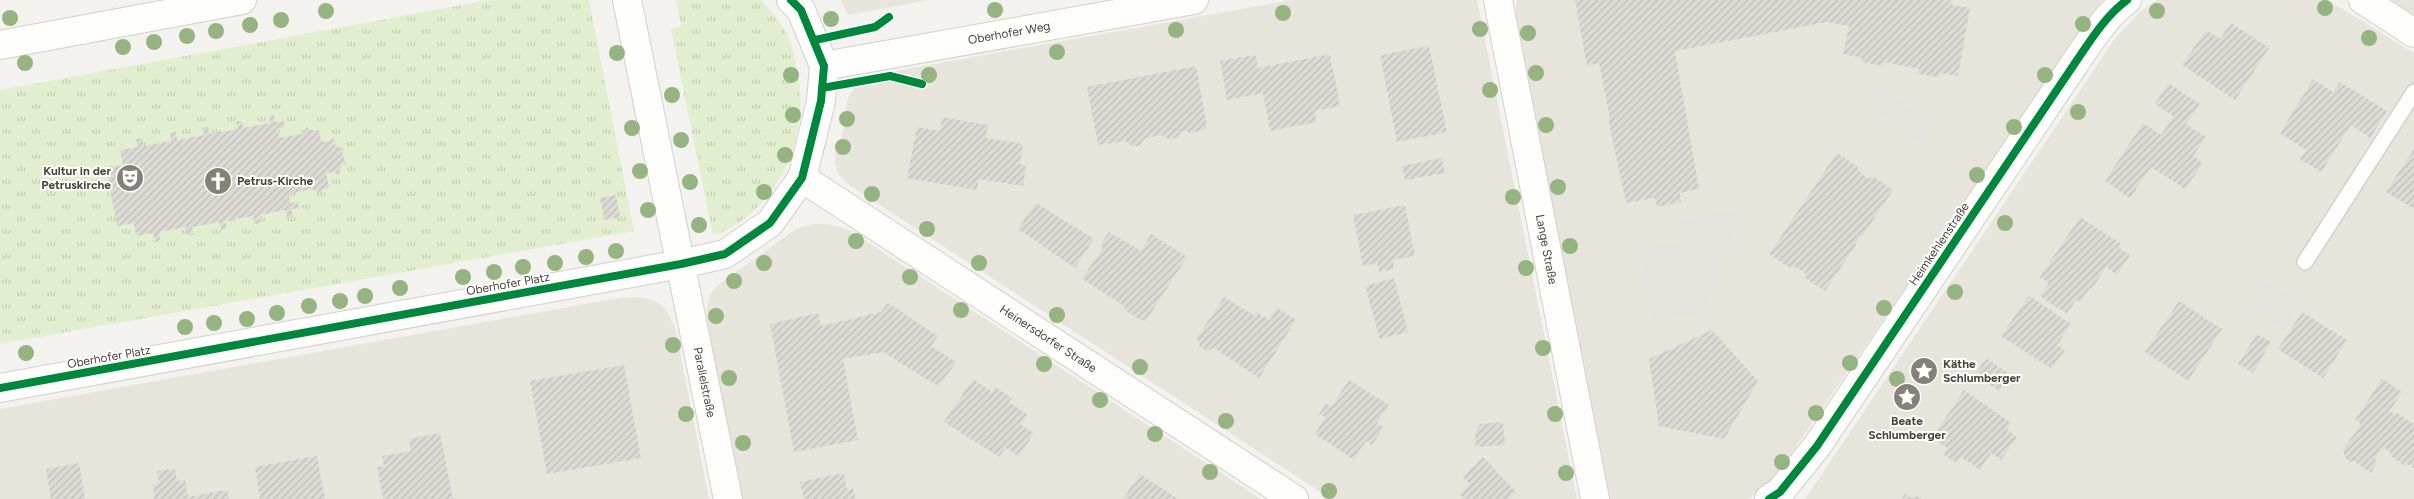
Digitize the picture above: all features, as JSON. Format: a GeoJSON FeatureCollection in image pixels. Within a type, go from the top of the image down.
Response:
{"type":"FeatureCollection","features":[{"type":"Feature","properties":{"kind":"street"},"geometry":{"type":"LineString","coordinates":[[0,45],[242,0]]}},
{"type":"Feature","properties":{"kind":"street"},"geometry":{"type":"LineString","coordinates":[[627,0],[681,264]]}},
{"type":"Feature","properties":{"kind":"street","name":"Oberhofer Platz"},"geometry":{"type":"LineString","coordinates":[[0,388],[681,264],[725,254],[770,223],[802,178],[821,101],[824,66],[801,10],[792,0]]}},
{"type":"Feature","properties":{"kind":"street","name":"Oberhofer Weg"},"geometry":{"type":"LineString","coordinates":[[824,66],[1194,0]]}},
{"type":"Feature","properties":{"kind":"street","name":"Lange Straße"},"geometry":{"type":"LineString","coordinates":[[1498,0],[1595,499]]}},
{"type":"Feature","properties":{"kind":"street","name":"Heimkehlenstraße"},"geometry":{"type":"LineString","coordinates":[[1769,499],[1780,492],[1817,446],[2102,24],[2127,0]]}},
{"type":"Feature","properties":{"kind":"street"},"geometry":{"type":"LineString","coordinates":[[2363,0],[2414,32]]}},
{"type":"Feature","properties":{"kind":"street","name":"Heinersdorfer Straße"},"geometry":{"type":"LineString","coordinates":[[802,178],[1294,499]]}},
{"type":"Feature","properties":{"kind":"street","name":"Parallelstraße"},"geometry":{"type":"LineString","coordinates":[[681,264],[728,499]]}},
{"type":"Feature","properties":{"kind":"lane"},"geometry":{"type":"LineString","coordinates":[[2305,262],[2414,92]]}},
{"type":"Feature","properties":{"kind":"shaded area"},"geometry":{"type":"Polygon","coordinates":[[[841,0],[928,0],[848,15],[841,0]]]}},
{"type":"Feature","properties":{"kind":"shaded area"},"geometry":{"type":"Polygon","coordinates":[[[1291,0],[1477,0],[1577,499],[1331,499],[849,185],[839,175],[835,164],[836,151],[843,132],[848,97],[856,86],[891,78],[890,72],[1291,0]]]}},
{"type":"Feature","properties":{"kind":"shaded area"},"geometry":{"type":"Polygon","coordinates":[[[1517,0],[2103,0],[1773,480],[1748,499],[1609,499],[1515,16],[1517,0]]]}},
{"type":"Feature","properties":{"kind":"shaded area"},"geometry":{"type":"Polygon","coordinates":[[[2157,0],[2328,0],[2414,53],[2414,499],[1805,499],[2116,37],[2140,12],[2157,0]]]}},
{"type":"Feature","properties":{"kind":"shaded area"},"geometry":{"type":"Polygon","coordinates":[[[2391,0],[2414,0],[2414,15],[2391,0]]]}},
{"type":"Feature","properties":{"kind":"shaded area"},"geometry":{"type":"Polygon","coordinates":[[[1882,87],[1933,125],[1920,143],[1868,105],[1882,87]]]}},
{"type":"Feature","properties":{"kind":"shaded area"},"geometry":{"type":"Polygon","coordinates":[[[1744,209],[1705,313],[1651,322],[1639,249],[1681,243],[1678,220],[1744,209]]]}},
{"type":"Feature","properties":{"kind":"shaded area"},"geometry":{"type":"Polygon","coordinates":[[[814,224],[828,224],[849,230],[1261,499],[743,499],[707,321],[710,295],[717,286],[796,229],[814,224]]]}},
{"type":"Feature","properties":{"kind":"shaded area"},"geometry":{"type":"Polygon","coordinates":[[[2267,280],[2302,303],[2285,330],[2250,306],[2267,280]]]}},
{"type":"Feature","properties":{"kind":"shaded area"},"geometry":{"type":"Polygon","coordinates":[[[641,297],[657,302],[666,310],[675,327],[709,499],[0,499],[0,409],[619,298],[641,297]]]}},
{"type":"Feature","properties":{"kind":"green space"},"geometry":{"type":"Polygon","coordinates":[[[489,0],[589,0],[634,231],[0,344],[0,90],[489,0]]]}},
{"type":"Feature","properties":{"kind":"green space"},"geometry":{"type":"Polygon","coordinates":[[[676,0],[761,0],[785,30],[798,74],[800,117],[790,158],[769,195],[754,211],[734,226],[713,236],[671,29],[681,26],[676,0]]]}},
{"type":"Feature","properties":{"kind":"building"},"geometry":{"type":"Polygon","coordinates":[[[1575,0],[1948,0],[1953,1],[1952,5],[1970,8],[1958,76],[1940,73],[1939,77],[1918,74],[1919,69],[1884,62],[1883,66],[1861,62],[1862,58],[1843,54],[1849,26],[1827,22],[1675,51],[1699,189],[1680,193],[1681,202],[1657,207],[1655,198],[1626,203],[1608,119],[1610,118],[1599,63],[1587,66],[1575,0]]]}},
{"type":"Feature","properties":{"kind":"building"},"geometry":{"type":"Polygon","coordinates":[[[2231,23],[2269,48],[2235,100],[2182,65],[2206,30],[2220,39],[2231,23]]]}},
{"type":"Feature","properties":{"kind":"building"},"geometry":{"type":"Polygon","coordinates":[[[1429,46],[1447,132],[1397,142],[1380,55],[1429,46]]]}},
{"type":"Feature","properties":{"kind":"building"},"geometry":{"type":"Polygon","coordinates":[[[1330,54],[1340,106],[1315,111],[1316,122],[1270,131],[1263,93],[1227,100],[1220,61],[1256,55],[1258,68],[1330,54]]]}},
{"type":"Feature","properties":{"kind":"building"},"geometry":{"type":"Polygon","coordinates":[[[1196,66],[1207,126],[1204,130],[1188,133],[1188,131],[1182,131],[1176,138],[1169,140],[1162,135],[1145,138],[1139,146],[1132,146],[1125,141],[1098,145],[1087,87],[1196,66]]]}},
{"type":"Feature","properties":{"kind":"building"},"geometry":{"type":"Polygon","coordinates":[[[2313,79],[2333,92],[2340,82],[2387,111],[2370,138],[2351,125],[2321,172],[2300,159],[2306,150],[2280,133],[2313,79]]]}},
{"type":"Feature","properties":{"kind":"building"},"geometry":{"type":"Polygon","coordinates":[[[2168,83],[2200,104],[2186,124],[2206,137],[2193,156],[2203,163],[2185,189],[2151,167],[2130,198],[2105,181],[2143,123],[2161,135],[2173,116],[2155,104],[2168,83]]]}},
{"type":"Feature","properties":{"kind":"building","name":"Petrus-Kirche"},"geometry":{"type":"Polygon","coordinates":[[[274,115],[275,122],[284,121],[285,127],[277,129],[279,138],[302,134],[307,127],[311,130],[319,130],[321,142],[330,141],[332,138],[336,141],[334,144],[340,148],[342,147],[344,150],[342,152],[344,159],[347,161],[345,165],[342,164],[339,170],[341,172],[338,175],[334,172],[326,173],[329,188],[322,189],[319,193],[312,189],[289,194],[290,203],[298,202],[299,208],[291,209],[293,217],[287,218],[286,210],[259,215],[260,223],[254,224],[253,216],[225,221],[227,229],[221,230],[219,222],[192,227],[193,235],[188,236],[186,227],[159,232],[160,240],[155,242],[153,233],[136,236],[134,223],[117,226],[106,167],[123,165],[120,150],[138,147],[136,139],[142,138],[144,146],[171,141],[170,133],[176,132],[177,140],[204,135],[202,128],[208,126],[209,134],[238,129],[236,121],[242,121],[243,128],[270,123],[269,116],[274,115]]]}},
{"type":"Feature","properties":{"kind":"building"},"geometry":{"type":"Polygon","coordinates":[[[942,117],[988,125],[986,138],[1023,144],[1020,164],[1026,166],[1023,186],[979,179],[977,190],[907,178],[917,127],[940,131],[942,117]]]}},
{"type":"Feature","properties":{"kind":"building"},"geometry":{"type":"Polygon","coordinates":[[[2414,149],[2414,209],[2386,192],[2414,149]]]}},
{"type":"Feature","properties":{"kind":"building"},"geometry":{"type":"Polygon","coordinates":[[[1837,153],[1858,167],[1858,171],[1868,178],[1874,177],[1893,190],[1863,235],[1855,243],[1856,245],[1825,291],[1805,278],[1805,273],[1796,267],[1790,268],[1769,254],[1837,153]]]}},
{"type":"Feature","properties":{"kind":"building"},"geometry":{"type":"Polygon","coordinates":[[[1442,158],[1445,173],[1405,180],[1402,166],[1442,158]]]}},
{"type":"Feature","properties":{"kind":"building"},"geometry":{"type":"Polygon","coordinates":[[[616,195],[620,217],[604,220],[600,198],[616,195]]]}},
{"type":"Feature","properties":{"kind":"building"},"geometry":{"type":"Polygon","coordinates":[[[1036,203],[1094,239],[1075,268],[1018,229],[1036,203]]]}},
{"type":"Feature","properties":{"kind":"building"},"geometry":{"type":"Polygon","coordinates":[[[1405,205],[1415,256],[1393,260],[1394,269],[1379,272],[1377,263],[1363,266],[1353,215],[1405,205]]]}},
{"type":"Feature","properties":{"kind":"building"},"geometry":{"type":"Polygon","coordinates":[[[2080,217],[2121,244],[2119,248],[2130,255],[2117,275],[2106,267],[2092,289],[2090,288],[2080,302],[2076,300],[2067,314],[2040,296],[2049,283],[2040,277],[2080,217]]]}},
{"type":"Feature","properties":{"kind":"building"},"geometry":{"type":"Polygon","coordinates":[[[1109,232],[1141,251],[1151,234],[1187,257],[1146,321],[1126,311],[1124,306],[1082,279],[1103,247],[1100,245],[1109,232]]]}},
{"type":"Feature","properties":{"kind":"building"},"geometry":{"type":"Polygon","coordinates":[[[1394,278],[1408,332],[1380,339],[1365,286],[1394,278]]]}},
{"type":"Feature","properties":{"kind":"building"},"geometry":{"type":"Polygon","coordinates":[[[2029,296],[2071,324],[2057,345],[2065,350],[2052,369],[2001,336],[2029,296]]]}},
{"type":"Feature","properties":{"kind":"building"},"geometry":{"type":"Polygon","coordinates":[[[1224,297],[1255,316],[1256,312],[1270,320],[1277,308],[1296,320],[1259,378],[1214,348],[1207,351],[1200,347],[1197,338],[1224,297]]]}},
{"type":"Feature","properties":{"kind":"building"},"geometry":{"type":"Polygon","coordinates":[[[2179,301],[2222,329],[2188,381],[2145,352],[2179,301]]]}},
{"type":"Feature","properties":{"kind":"building"},"geometry":{"type":"Polygon","coordinates":[[[888,303],[938,336],[931,346],[956,362],[939,387],[883,352],[843,359],[858,440],[794,452],[770,324],[818,313],[821,326],[881,312],[888,303]]]}},
{"type":"Feature","properties":{"kind":"building"},"geometry":{"type":"Polygon","coordinates":[[[2302,312],[2347,340],[2323,378],[2278,349],[2302,312]]]}},
{"type":"Feature","properties":{"kind":"building"},"geometry":{"type":"Polygon","coordinates":[[[1712,330],[1758,381],[1724,439],[1659,426],[1649,359],[1712,330]]]}},
{"type":"Feature","properties":{"kind":"building"},"geometry":{"type":"Polygon","coordinates":[[[2257,334],[2271,342],[2253,373],[2238,364],[2257,334]]]}},
{"type":"Feature","properties":{"kind":"building"},"geometry":{"type":"Polygon","coordinates":[[[1986,358],[2011,375],[1999,391],[1975,375],[1986,358]]]}},
{"type":"Feature","properties":{"kind":"building"},"geometry":{"type":"Polygon","coordinates":[[[624,365],[641,458],[547,474],[530,381],[624,365]]]}},
{"type":"Feature","properties":{"kind":"building"},"geometry":{"type":"Polygon","coordinates":[[[973,379],[992,392],[995,387],[1012,398],[1009,402],[1027,414],[1021,425],[1034,433],[1019,457],[1006,448],[999,457],[944,422],[973,379]]]}},
{"type":"Feature","properties":{"kind":"building"},"geometry":{"type":"Polygon","coordinates":[[[2382,379],[2402,392],[2390,411],[2395,415],[2397,413],[2414,424],[2414,468],[2407,464],[2405,466],[2383,447],[2375,459],[2376,463],[2371,473],[2354,461],[2349,462],[2343,450],[2361,424],[2355,420],[2382,379]]]}},
{"type":"Feature","properties":{"kind":"building"},"geometry":{"type":"Polygon","coordinates":[[[1349,380],[1389,405],[1377,423],[1384,427],[1372,445],[1366,441],[1354,460],[1315,434],[1325,417],[1319,414],[1326,404],[1331,407],[1349,380]]]}},
{"type":"Feature","properties":{"kind":"building"},"geometry":{"type":"Polygon","coordinates":[[[1964,390],[2011,423],[2007,430],[2017,437],[2001,460],[1991,453],[1980,470],[1961,457],[1957,463],[1943,454],[1947,448],[1932,438],[1964,390]]]}},
{"type":"Feature","properties":{"kind":"building"},"geometry":{"type":"Polygon","coordinates":[[[1503,422],[1505,445],[1476,447],[1475,433],[1480,424],[1503,422]]]}},
{"type":"Feature","properties":{"kind":"building"},"geometry":{"type":"Polygon","coordinates":[[[440,433],[453,499],[383,499],[377,467],[384,466],[382,456],[411,451],[409,439],[440,433]]]}},
{"type":"Feature","properties":{"kind":"building"},"geometry":{"type":"Polygon","coordinates":[[[317,456],[325,499],[260,499],[255,467],[317,456]]]}},
{"type":"Feature","properties":{"kind":"building"},"geometry":{"type":"Polygon","coordinates":[[[1483,457],[1516,492],[1508,499],[1461,499],[1463,497],[1460,495],[1470,484],[1463,477],[1483,457]]]}},
{"type":"Feature","properties":{"kind":"building"},"geometry":{"type":"Polygon","coordinates":[[[79,463],[85,499],[51,499],[46,469],[79,463]]]}},
{"type":"Feature","properties":{"kind":"building"},"geometry":{"type":"Polygon","coordinates":[[[175,469],[177,481],[185,480],[188,497],[227,490],[229,499],[154,499],[153,485],[159,484],[157,471],[175,469]]]}},
{"type":"Feature","properties":{"kind":"building"},"geometry":{"type":"Polygon","coordinates":[[[844,473],[847,490],[853,488],[856,499],[804,499],[800,482],[844,473]]]}},
{"type":"Feature","properties":{"kind":"building"},"geometry":{"type":"Polygon","coordinates":[[[1140,474],[1178,499],[1123,499],[1140,474]]]}},
{"type":"Feature","properties":{"kind":"building"},"geometry":{"type":"Polygon","coordinates":[[[1905,494],[1911,498],[1917,496],[1923,499],[1902,499],[1905,494]]]}},
{"type":"Feature","properties":{"kind":"cycle path"},"geometry":{"type":"LineString","coordinates":[[0,388],[681,264],[725,254],[770,223],[802,178],[821,101],[824,66],[801,10],[791,0]]}},
{"type":"Feature","properties":{"kind":"cycle path"},"geometry":{"type":"LineString","coordinates":[[1769,499],[1780,492],[1817,446],[2091,39],[2111,14],[2127,0]]}},
{"type":"Feature","properties":{"kind":"cycle path"},"geometry":{"type":"LineString","coordinates":[[815,40],[875,27],[889,17]]}},
{"type":"Feature","properties":{"kind":"cycle path"},"geometry":{"type":"LineString","coordinates":[[822,88],[890,76],[922,84]]}},
{"type":"Feature","properties":{"kind":"place","name":"Kultur in der Petruskirche"},"geometry":{"type":"Point","coordinates":[130,178]}},
{"type":"Feature","properties":{"kind":"place","name":"Petrus-Kirche"},"geometry":{"type":"Point","coordinates":[218,181]}},
{"type":"Feature","properties":{"kind":"place","name":"Käthe Schlumberger"},"geometry":{"type":"Point","coordinates":[1924,371]}},
{"type":"Feature","properties":{"kind":"place","name":"Beate Schlumberger"},"geometry":{"type":"Point","coordinates":[1907,397]}}]}
